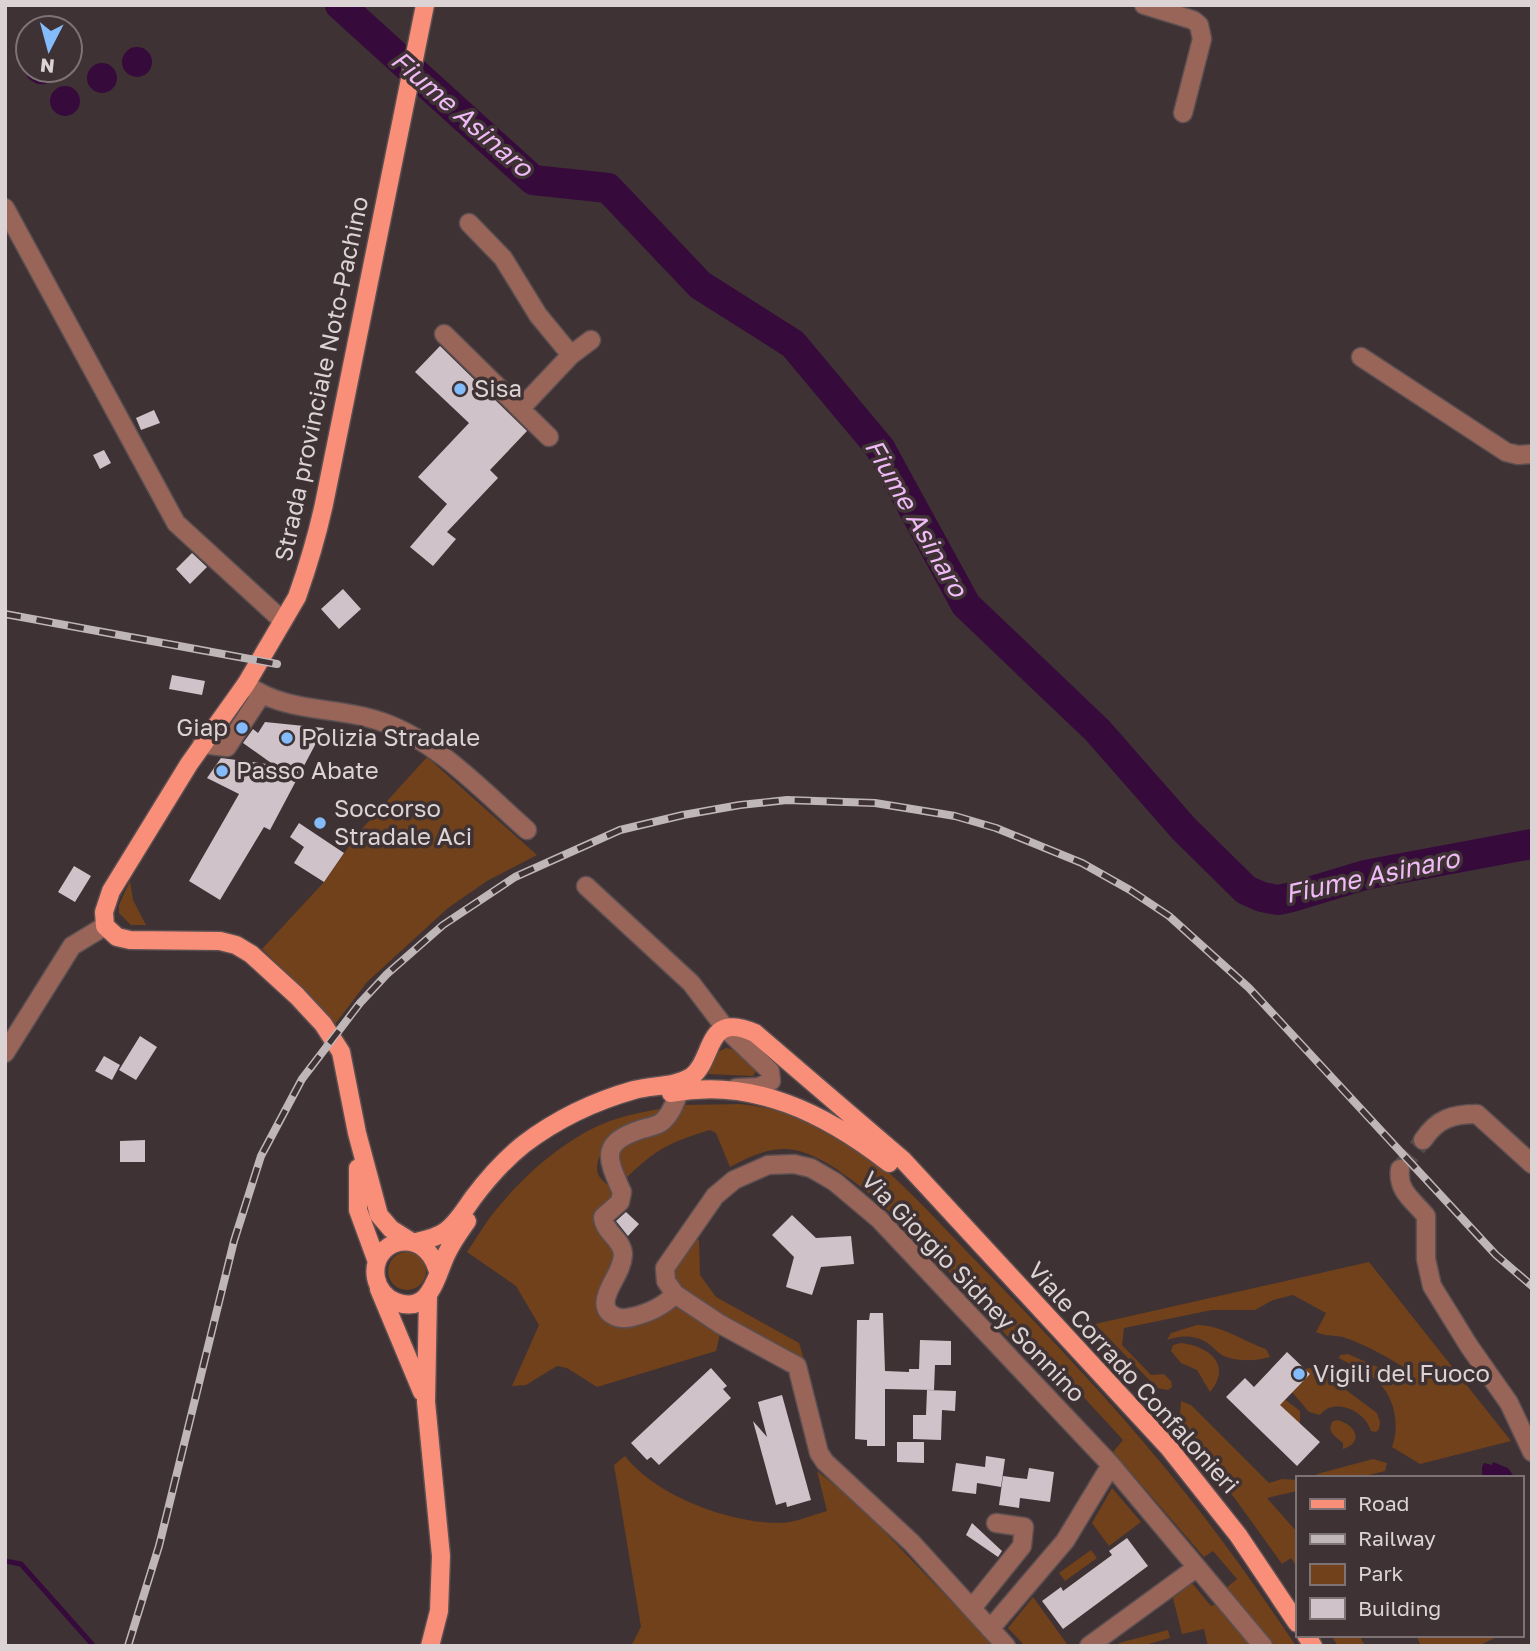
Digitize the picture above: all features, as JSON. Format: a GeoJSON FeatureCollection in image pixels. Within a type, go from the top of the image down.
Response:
{"type":"FeatureCollection","features":[{"type":"Feature","properties":{"kind":"main road","name":"Strada provinciale Noto-Pachino"},"geometry":{"type":"LineString","coordinates":[[105,926],[104,912],[111,891],[202,744],[246,684],[297,597],[317,537],[425,5]]}},
{"type":"Feature","properties":{"kind":"main road"},"geometry":{"type":"LineString","coordinates":[[105,926],[117,937],[130,940],[220,941],[236,945],[251,954],[297,996],[336,1041],[345,1068],[357,1133],[379,1215],[391,1229],[427,1248],[435,1259],[439,1272]]}},
{"type":"Feature","properties":{"kind":"main road"},"geometry":{"type":"LineString","coordinates":[[426,1402],[378,1285],[375,1273],[382,1253],[390,1246],[446,1231],[504,1161],[533,1138],[588,1105],[636,1089],[678,1082],[692,1076],[712,1041],[726,1029],[735,1027],[755,1033],[903,1160],[975,1238]]}},
{"type":"Feature","properties":{"kind":"main road"},"geometry":{"type":"LineString","coordinates":[[378,1285],[385,1295],[395,1302],[418,1302],[428,1296],[436,1285],[439,1272],[465,1223],[510,1168],[529,1152],[592,1114],[679,1091],[722,1088],[803,1109],[863,1143],[975,1238]]}},
{"type":"Feature","properties":{"kind":"main road"},"geometry":{"type":"LineString","coordinates":[[357,1133],[358,1210],[377,1262]]}},
{"type":"Feature","properties":{"kind":"main road","name":"Viale Corrado Confalonieri"},"geometry":{"type":"LineString","coordinates":[[975,1238],[1169,1448],[1238,1535],[1296,1622]]}},
{"type":"Feature","properties":{"kind":"main road"},"geometry":{"type":"LineString","coordinates":[[428,1296],[426,1402],[441,1556],[439,1611],[430,1646]]}},
{"type":"Feature","properties":{"kind":"street"},"geometry":{"type":"LineString","coordinates":[[1144,5],[1193,20],[1199,25],[1202,39],[1183,113]]}},
{"type":"Feature","properties":{"kind":"street"},"geometry":{"type":"LineString","coordinates":[[5,208],[176,523],[283,621]]}},
{"type":"Feature","properties":{"kind":"street"},"geometry":{"type":"LineString","coordinates":[[469,223],[503,258],[538,315],[571,355]]}},
{"type":"Feature","properties":{"kind":"street"},"geometry":{"type":"LineString","coordinates":[[444,334],[549,437]]}},
{"type":"Feature","properties":{"kind":"street"},"geometry":{"type":"LineString","coordinates":[[520,409],[571,355],[590,340]]}},
{"type":"Feature","properties":{"kind":"street"},"geometry":{"type":"LineString","coordinates":[[1361,357],[1506,452],[1532,454]]}},
{"type":"Feature","properties":{"kind":"street"},"geometry":{"type":"LineString","coordinates":[[246,684],[261,695],[282,704],[357,715],[384,722],[405,732],[459,771],[527,830]]}},
{"type":"Feature","properties":{"kind":"street"},"geometry":{"type":"LineString","coordinates":[[202,744],[227,747],[261,695]]}},
{"type":"Feature","properties":{"kind":"street"},"geometry":{"type":"LineString","coordinates":[[586,886],[691,983],[726,1029],[770,1072],[771,1081],[759,1087],[722,1088]]}},
{"type":"Feature","properties":{"kind":"street"},"geometry":{"type":"LineString","coordinates":[[5,1053],[72,946],[105,926]]}},
{"type":"Feature","properties":{"kind":"street"},"geometry":{"type":"LineString","coordinates":[[679,1091],[670,1113],[661,1123],[623,1135],[613,1145],[609,1158],[610,1169],[622,1192],[620,1202],[603,1217],[604,1224],[620,1242],[623,1252],[621,1265],[606,1297],[606,1307],[610,1315],[627,1319],[647,1314],[666,1304],[675,1294],[720,1324],[797,1366],[819,1453],[825,1462],[912,1543],[1006,1646]]}},
{"type":"Feature","properties":{"kind":"street"},"geometry":{"type":"LineString","coordinates":[[1423,1140],[1431,1127],[1446,1117],[1477,1114],[1532,1164]]}},
{"type":"Feature","properties":{"kind":"street","name":"Via Giorgio Sidney Sonnino"},"geometry":{"type":"LineString","coordinates":[[675,1294],[666,1281],[665,1268],[715,1196],[734,1180],[768,1165],[794,1164],[811,1168],[835,1182],[878,1219],[1111,1465],[1263,1646]]}},
{"type":"Feature","properties":{"kind":"street"},"geometry":{"type":"LineString","coordinates":[[1401,1169],[1399,1179],[1402,1190],[1426,1216],[1426,1259],[1432,1286],[1509,1403],[1532,1452]]}},
{"type":"Feature","properties":{"kind":"street"},"geometry":{"type":"LineString","coordinates":[[990,1629],[1065,1541],[1111,1465]]}},
{"type":"Feature","properties":{"kind":"street"},"geometry":{"type":"LineString","coordinates":[[972,1608],[1022,1546],[1024,1527],[996,1523]]}},
{"type":"Feature","properties":{"kind":"street"},"geometry":{"type":"LineString","coordinates":[[1089,1646],[1196,1568]]}},
{"type":"Feature","properties":{"kind":"green space"},"geometry":{"type":"Polygon","coordinates":[[[427,757],[537,855],[487,881],[448,908],[367,982],[333,1027],[262,949],[324,882],[359,832],[427,757]]]}},
{"type":"Feature","properties":{"kind":"green space"},"geometry":{"type":"Polygon","coordinates":[[[130,881],[133,900],[146,925],[131,925],[119,913],[119,905],[130,881]]]}},
{"type":"Feature","properties":{"kind":"green space"},"geometry":{"type":"Polygon","coordinates":[[[726,1048],[737,1050],[757,1069],[753,1076],[708,1074],[715,1053],[726,1048]]]}},
{"type":"Feature","properties":{"kind":"green space"},"geometry":{"type":"Polygon","coordinates":[[[740,1104],[792,1114],[829,1129],[878,1163],[912,1195],[1058,1347],[1137,1435],[1216,1532],[1296,1646],[1273,1646],[1226,1588],[1237,1579],[1213,1551],[1204,1557],[1113,1452],[1123,1440],[1022,1330],[1010,1339],[905,1226],[841,1172],[811,1155],[785,1149],[763,1152],[730,1167],[716,1133],[710,1130],[663,1148],[624,1180],[615,1160],[622,1143],[683,1105],[740,1104]]]}},
{"type":"Feature","properties":{"kind":"green space"},"geometry":{"type":"Polygon","coordinates":[[[664,1108],[666,1112],[614,1136],[598,1160],[599,1176],[615,1192],[593,1222],[618,1254],[603,1314],[675,1304],[720,1334],[716,1351],[597,1387],[567,1368],[557,1366],[526,1385],[512,1386],[539,1325],[516,1286],[467,1252],[512,1191],[553,1154],[600,1125],[664,1108]]]}},
{"type":"Feature","properties":{"kind":"green space"},"geometry":{"type":"Polygon","coordinates":[[[696,1239],[699,1240],[700,1275],[716,1297],[799,1343],[804,1359],[711,1309],[680,1287],[675,1272],[696,1239]]]}},
{"type":"Feature","properties":{"kind":"green space"},"geometry":{"type":"Polygon","coordinates":[[[407,1252],[421,1257],[426,1271],[421,1285],[407,1290],[393,1285],[388,1271],[393,1257],[407,1252]]]}},
{"type":"Feature","properties":{"kind":"green space"},"geometry":{"type":"Polygon","coordinates":[[[1369,1262],[1511,1441],[1420,1464],[1392,1447],[1396,1421],[1388,1395],[1373,1378],[1339,1358],[1340,1355],[1348,1354],[1402,1378],[1412,1373],[1360,1344],[1343,1337],[1316,1332],[1326,1313],[1293,1295],[1273,1300],[1255,1310],[1212,1310],[1124,1328],[1122,1345],[1151,1375],[1164,1374],[1171,1381],[1172,1387],[1168,1390],[1157,1388],[1095,1324],[1369,1262]]]}},
{"type":"Feature","properties":{"kind":"green space"},"geometry":{"type":"Polygon","coordinates":[[[1197,1325],[1232,1334],[1266,1349],[1270,1357],[1235,1359],[1222,1355],[1197,1338],[1167,1340],[1171,1333],[1197,1325]]]}},
{"type":"Feature","properties":{"kind":"green space"},"geometry":{"type":"Polygon","coordinates":[[[1181,1343],[1200,1348],[1214,1358],[1219,1373],[1210,1392],[1197,1370],[1181,1363],[1171,1351],[1173,1345],[1181,1343]]]}},
{"type":"Feature","properties":{"kind":"green space"},"geometry":{"type":"Polygon","coordinates":[[[1310,1368],[1330,1378],[1377,1413],[1379,1429],[1376,1432],[1371,1431],[1362,1417],[1348,1408],[1333,1407],[1320,1415],[1309,1412],[1292,1392],[1310,1374],[1305,1369],[1310,1368]]]}},
{"type":"Feature","properties":{"kind":"green space"},"geometry":{"type":"Polygon","coordinates":[[[1279,1395],[1300,1411],[1300,1424],[1274,1400],[1279,1395]]]}},
{"type":"Feature","properties":{"kind":"green space"},"geometry":{"type":"Polygon","coordinates":[[[1181,1401],[1191,1405],[1269,1483],[1282,1479],[1296,1480],[1296,1491],[1267,1498],[1296,1531],[1296,1566],[1291,1558],[1282,1564],[1236,1500],[1179,1431],[1181,1401]]]}},
{"type":"Feature","properties":{"kind":"green space"},"geometry":{"type":"Polygon","coordinates":[[[1337,1420],[1349,1425],[1355,1433],[1354,1442],[1343,1449],[1343,1443],[1330,1429],[1332,1422],[1337,1420]]]}},
{"type":"Feature","properties":{"kind":"green space"},"geometry":{"type":"Polygon","coordinates":[[[625,1456],[638,1470],[674,1495],[716,1512],[759,1522],[791,1522],[827,1511],[817,1471],[857,1503],[994,1646],[631,1646],[641,1627],[614,1465],[625,1456]]]}},
{"type":"Feature","properties":{"kind":"green space"},"geometry":{"type":"Polygon","coordinates":[[[1373,1459],[1387,1463],[1385,1471],[1365,1476],[1315,1476],[1373,1459]]]}},
{"type":"Feature","properties":{"kind":"green space"},"geometry":{"type":"Polygon","coordinates":[[[1112,1488],[1141,1522],[1109,1546],[1092,1523],[1112,1488]]]}},
{"type":"Feature","properties":{"kind":"green space"},"geometry":{"type":"Polygon","coordinates":[[[1091,1550],[1097,1558],[1065,1581],[1059,1573],[1091,1550]]]}},
{"type":"Feature","properties":{"kind":"green space"},"geometry":{"type":"Polygon","coordinates":[[[1192,1583],[1211,1606],[1216,1604],[1253,1646],[1208,1646],[1204,1629],[1182,1634],[1173,1598],[1192,1583]]]}},
{"type":"Feature","properties":{"kind":"green space"},"geometry":{"type":"Polygon","coordinates":[[[1033,1597],[1067,1644],[1065,1646],[1025,1646],[1008,1628],[1033,1597]]]}},
{"type":"Feature","properties":{"kind":"green space"},"geometry":{"type":"Polygon","coordinates":[[[1168,1630],[1170,1638],[1141,1646],[1119,1646],[1119,1643],[1168,1630]]]}},
{"type":"Feature","properties":{"kind":"green space"},"geometry":{"type":"Polygon","coordinates":[[[1332,1637],[1360,1637],[1365,1646],[1338,1646],[1332,1637]]]}},
{"type":"Feature","properties":{"kind":"green space"},"geometry":{"type":"Polygon","coordinates":[[[1417,1637],[1497,1637],[1478,1646],[1421,1646],[1417,1637]]]}},
{"type":"Feature","properties":{"kind":"shaded area"},"geometry":{"type":"Polygon","coordinates":[[[137,47],[148,51],[152,62],[148,73],[137,77],[126,73],[122,62],[126,51],[137,47]]]}},
{"type":"Feature","properties":{"kind":"shaded area"},"geometry":{"type":"Polygon","coordinates":[[[102,63],[113,67],[117,78],[113,89],[102,93],[91,89],[87,78],[91,67],[102,63]]]}},
{"type":"Feature","properties":{"kind":"shaded area"},"geometry":{"type":"Polygon","coordinates":[[[65,86],[76,90],[80,101],[76,112],[65,116],[54,112],[50,101],[54,90],[65,86]]]}},
{"type":"Feature","properties":{"kind":"shaded area"},"geometry":{"type":"Polygon","coordinates":[[[1493,1462],[1508,1468],[1514,1476],[1482,1476],[1484,1463],[1492,1465],[1493,1462]]]}},
{"type":"Feature","properties":{"kind":"building"},"geometry":{"type":"Polygon","coordinates":[[[440,346],[527,431],[490,470],[498,478],[447,532],[456,539],[433,566],[410,547],[447,504],[418,477],[469,423],[415,372],[440,346]]]}},
{"type":"Feature","properties":{"kind":"building"},"geometry":{"type":"Polygon","coordinates":[[[154,410],[160,423],[141,430],[136,418],[154,410]]]}},
{"type":"Feature","properties":{"kind":"building"},"geometry":{"type":"Polygon","coordinates":[[[104,450],[111,463],[100,469],[93,455],[104,450]]]}},
{"type":"Feature","properties":{"kind":"building"},"geometry":{"type":"Polygon","coordinates":[[[192,553],[207,567],[190,584],[176,569],[192,553]]]}},
{"type":"Feature","properties":{"kind":"building"},"geometry":{"type":"Polygon","coordinates":[[[343,589],[361,609],[339,629],[321,609],[343,589]]]}},
{"type":"Feature","properties":{"kind":"building"},"geometry":{"type":"Polygon","coordinates":[[[172,675],[205,681],[202,695],[169,689],[172,675]]]}},
{"type":"Feature","properties":{"kind":"building"},"geometry":{"type":"Polygon","coordinates":[[[265,722],[324,728],[270,830],[264,827],[220,900],[189,881],[239,794],[207,778],[221,758],[274,765],[243,743],[253,729],[258,733],[265,722]]]}},
{"type":"Feature","properties":{"kind":"building"},"geometry":{"type":"Polygon","coordinates":[[[299,823],[344,853],[324,882],[294,863],[304,847],[290,837],[299,823]]]}},
{"type":"Feature","properties":{"kind":"building"},"geometry":{"type":"Polygon","coordinates":[[[74,866],[91,876],[75,902],[58,892],[74,866]]]}},
{"type":"Feature","properties":{"kind":"building"},"geometry":{"type":"Polygon","coordinates":[[[140,1036],[157,1047],[136,1080],[119,1070],[140,1036]]]}},
{"type":"Feature","properties":{"kind":"building"},"geometry":{"type":"Polygon","coordinates":[[[104,1056],[120,1065],[112,1080],[95,1071],[104,1056]]]}},
{"type":"Feature","properties":{"kind":"building"},"geometry":{"type":"Polygon","coordinates":[[[145,1140],[145,1162],[120,1162],[120,1141],[145,1140]]]}},
{"type":"Feature","properties":{"kind":"building"},"geometry":{"type":"Polygon","coordinates":[[[626,1212],[639,1224],[628,1236],[616,1221],[626,1212]]]}},
{"type":"Feature","properties":{"kind":"building"},"geometry":{"type":"Polygon","coordinates":[[[792,1215],[816,1238],[851,1236],[854,1264],[821,1267],[812,1295],[786,1287],[794,1257],[772,1235],[792,1215]]]}},
{"type":"Feature","properties":{"kind":"building"},"geometry":{"type":"Polygon","coordinates":[[[870,1313],[883,1313],[885,1371],[909,1372],[909,1369],[919,1369],[920,1340],[951,1341],[951,1365],[935,1365],[934,1390],[885,1389],[885,1446],[867,1446],[867,1440],[855,1439],[857,1320],[869,1320],[870,1313]]]}},
{"type":"Feature","properties":{"kind":"building"},"geometry":{"type":"Polygon","coordinates":[[[1287,1352],[1310,1374],[1280,1405],[1320,1442],[1297,1466],[1226,1397],[1245,1378],[1254,1387],[1287,1352]]]}},
{"type":"Feature","properties":{"kind":"building"},"geometry":{"type":"Polygon","coordinates":[[[711,1368],[727,1386],[723,1389],[731,1398],[659,1465],[651,1457],[647,1460],[631,1443],[711,1368]]]}},
{"type":"Feature","properties":{"kind":"building"},"geometry":{"type":"Polygon","coordinates":[[[927,1390],[956,1391],[955,1411],[942,1410],[941,1440],[913,1439],[913,1415],[926,1415],[927,1390]]]}},
{"type":"Feature","properties":{"kind":"building"},"geometry":{"type":"Polygon","coordinates":[[[782,1395],[811,1500],[787,1507],[786,1502],[776,1505],[753,1421],[767,1437],[758,1402],[782,1395]]]}},
{"type":"Feature","properties":{"kind":"building"},"geometry":{"type":"Polygon","coordinates":[[[897,1442],[924,1442],[924,1463],[897,1462],[897,1442]]]}},
{"type":"Feature","properties":{"kind":"building"},"geometry":{"type":"Polygon","coordinates":[[[986,1456],[1005,1459],[1001,1487],[977,1483],[976,1494],[952,1491],[956,1463],[985,1467],[986,1456]]]}},
{"type":"Feature","properties":{"kind":"building"},"geometry":{"type":"Polygon","coordinates":[[[1029,1468],[1054,1472],[1050,1502],[1020,1498],[1019,1508],[999,1505],[1003,1476],[1027,1479],[1029,1468]]]}},
{"type":"Feature","properties":{"kind":"building"},"geometry":{"type":"Polygon","coordinates":[[[972,1523],[1002,1551],[998,1557],[966,1535],[972,1523]]]}},
{"type":"Feature","properties":{"kind":"building"},"geometry":{"type":"Polygon","coordinates":[[[1127,1538],[1148,1566],[1063,1629],[1042,1601],[1061,1587],[1063,1591],[1112,1555],[1109,1551],[1127,1538]]]}},
{"type":"Feature","properties":{"kind":"waterway","name":"Fiume Asinaro"},"geometry":{"type":"LineString","coordinates":[[340,5],[533,180],[608,188],[700,285],[793,344],[880,448],[966,605],[1097,730],[1184,829],[1246,890],[1278,900],[1365,875],[1532,844]]}},
{"type":"Feature","properties":{"kind":"waterway"},"geometry":{"type":"LineString","coordinates":[[5,1561],[21,1564],[92,1644]]}},
{"type":"Feature","properties":{"kind":"tunnel"},"geometry":{"type":"LineString","coordinates":[[1400,1169],[1423,1140]]}},
{"type":"Feature","properties":{"kind":"railway"},"geometry":{"type":"LineString","coordinates":[[5,614],[277,664]]}},
{"type":"Feature","properties":{"kind":"railway"},"geometry":{"type":"LineString","coordinates":[[128,1646],[159,1546],[234,1241],[261,1156],[302,1079],[360,1003],[387,974],[443,925],[515,877],[620,830],[683,815],[787,800],[875,803],[955,816],[996,828],[1082,863],[1169,916],[1249,988],[1496,1255],[1532,1286]]}},
{"type":"Feature","properties":{"kind":"place","name":"Sisa"},"geometry":{"type":"Point","coordinates":[460,389]}},
{"type":"Feature","properties":{"kind":"place","name":"Giap"},"geometry":{"type":"Point","coordinates":[242,728]}},
{"type":"Feature","properties":{"kind":"place","name":"Polizia Stradale"},"geometry":{"type":"Point","coordinates":[287,738]}},
{"type":"Feature","properties":{"kind":"place","name":"Passo Abate"},"geometry":{"type":"Point","coordinates":[222,771]}},
{"type":"Feature","properties":{"kind":"place","name":"Soccorso Stradale Aci"},"geometry":{"type":"Point","coordinates":[320,823]}},
{"type":"Feature","properties":{"kind":"place","name":"Vigili del Fuoco"},"geometry":{"type":"Point","coordinates":[1299,1374]}}]}
